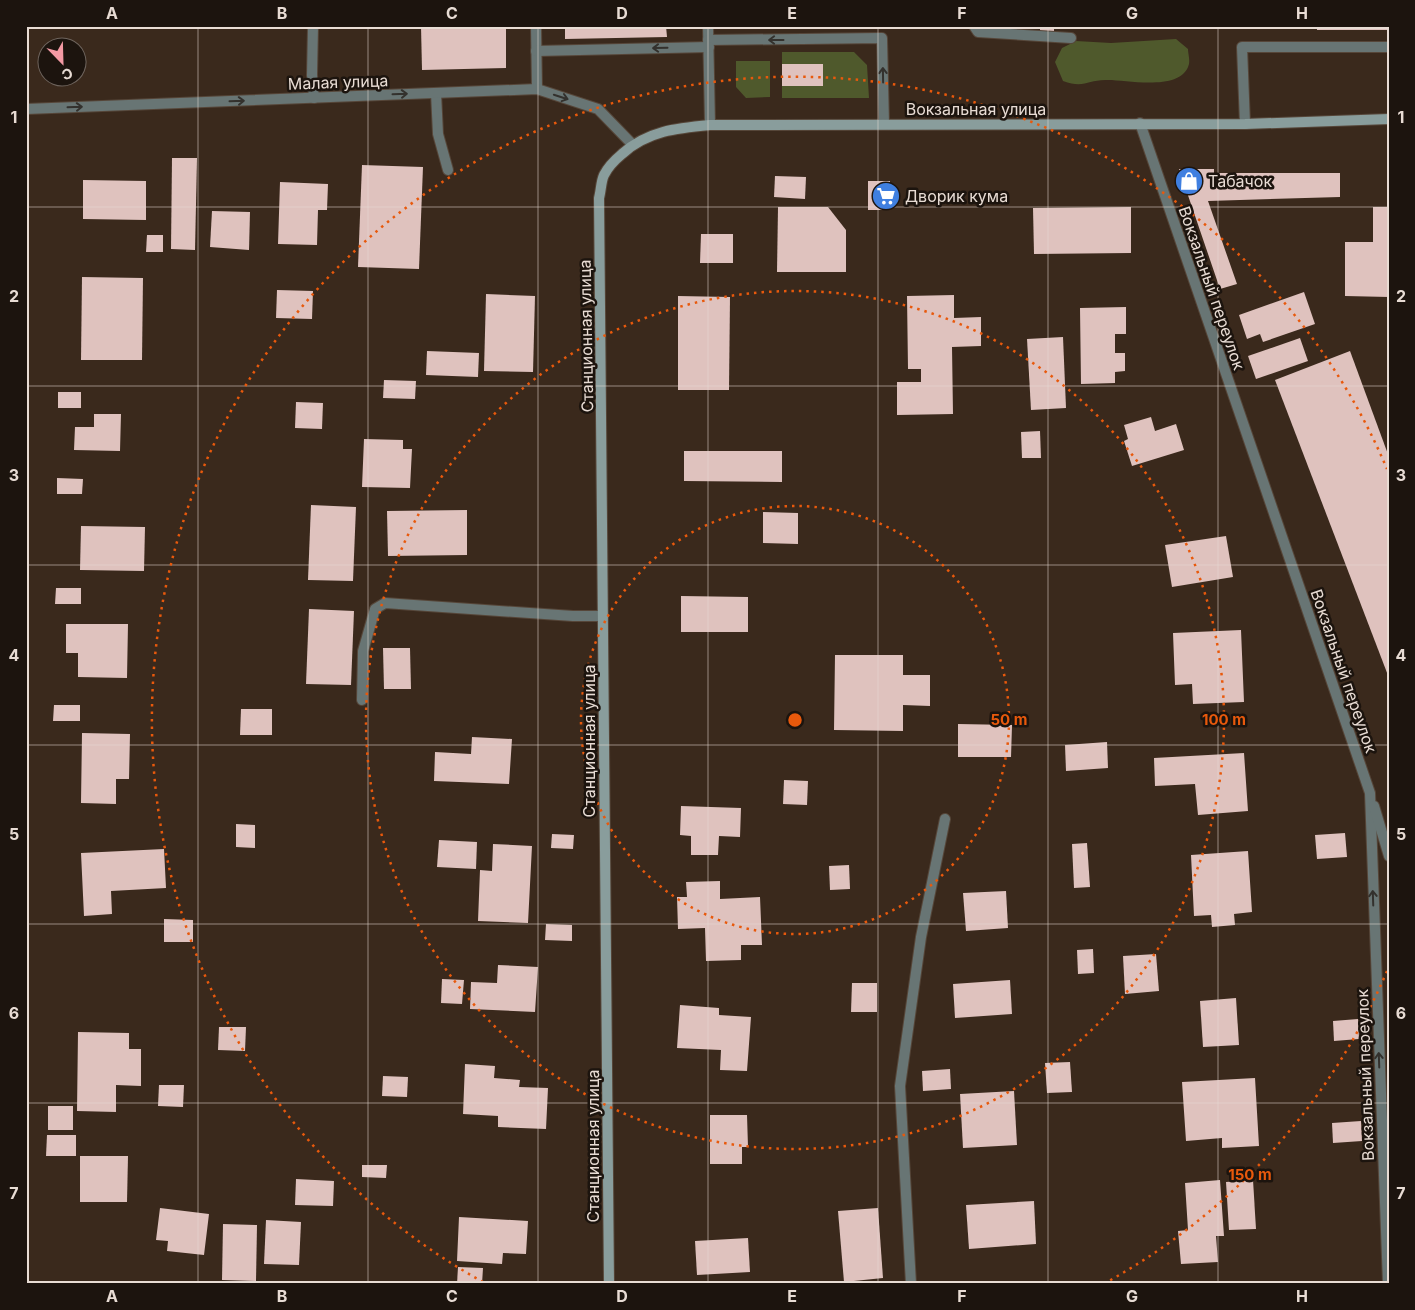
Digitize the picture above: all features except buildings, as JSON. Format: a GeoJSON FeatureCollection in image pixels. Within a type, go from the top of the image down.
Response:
{"type":"FeatureCollection","features":[{"type":"Feature","properties":{"kind":"main road","name":"Вокзальная улица"},"geometry":{"type":"LineString","coordinates":[[599,198],[604,176],[616,159],[632,144],[650,135],[671,129],[710,125],[1245,124],[1389,119]]}},
{"type":"Feature","properties":{"kind":"main road","name":"Станционная улица"},"geometry":{"type":"LineString","coordinates":[[599,198],[609,1284]]}},
{"type":"Feature","properties":{"kind":"street"},"geometry":{"type":"LineString","coordinates":[[313,26],[312,75],[314,98]]}},
{"type":"Feature","properties":{"kind":"street"},"geometry":{"type":"LineString","coordinates":[[536,26],[537,89]]}},
{"type":"Feature","properties":{"kind":"street"},"geometry":{"type":"LineString","coordinates":[[708,26],[710,125]]}},
{"type":"Feature","properties":{"kind":"street"},"geometry":{"type":"LineString","coordinates":[[974,26],[978,32],[1070,38]]}},
{"type":"Feature","properties":{"kind":"street"},"geometry":{"type":"LineString","coordinates":[[536,51],[882,38],[884,124]]}},
{"type":"Feature","properties":{"kind":"street"},"geometry":{"type":"LineString","coordinates":[[1245,124],[1242,47],[1389,47]]}},
{"type":"Feature","properties":{"kind":"street","name":"Малая улица"},"geometry":{"type":"LineString","coordinates":[[26,109],[537,89],[598,109],[632,144]]}},
{"type":"Feature","properties":{"kind":"street"},"geometry":{"type":"LineString","coordinates":[[436,93],[438,134],[448,170]]}},
{"type":"Feature","properties":{"kind":"street","name":"Вокзальный переулок"},"geometry":{"type":"LineString","coordinates":[[1140,123],[1370,794],[1388,1284]]}},
{"type":"Feature","properties":{"kind":"street"},"geometry":{"type":"LineString","coordinates":[[362,700],[363,651],[375,610],[385,603],[573,616],[603,616]]}},
{"type":"Feature","properties":{"kind":"street"},"geometry":{"type":"LineString","coordinates":[[1370,794],[1389,856]]}},
{"type":"Feature","properties":{"kind":"street"},"geometry":{"type":"LineString","coordinates":[[911,1284],[900,1086],[921,937],[945,819]]}},
{"type":"Feature","properties":{"kind":"green space"},"geometry":{"type":"Polygon","coordinates":[[[1176,39],[1188,49],[1189,64],[1184,73],[1166,81],[1101,80],[1082,84],[1070,83],[1063,81],[1055,62],[1062,48],[1076,41],[1111,43],[1176,39]]]}},
{"type":"Feature","properties":{"kind":"green space"},"geometry":{"type":"Polygon","coordinates":[[[782,52],[854,52],[867,65],[869,98],[782,98],[782,86],[823,86],[823,64],[782,64],[782,52]]]}},
{"type":"Feature","properties":{"kind":"green space"},"geometry":{"type":"Polygon","coordinates":[[[736,61],[770,61],[770,97],[746,98],[736,87],[736,61]]]}},
{"type":"Feature","properties":{"kind":"place","name":"Табачок"},"geometry":{"type":"Point","coordinates":[1189,181]}},
{"type":"Feature","properties":{"kind":"place","name":"Дворик кума"},"geometry":{"type":"Point","coordinates":[886,196]}}]}
